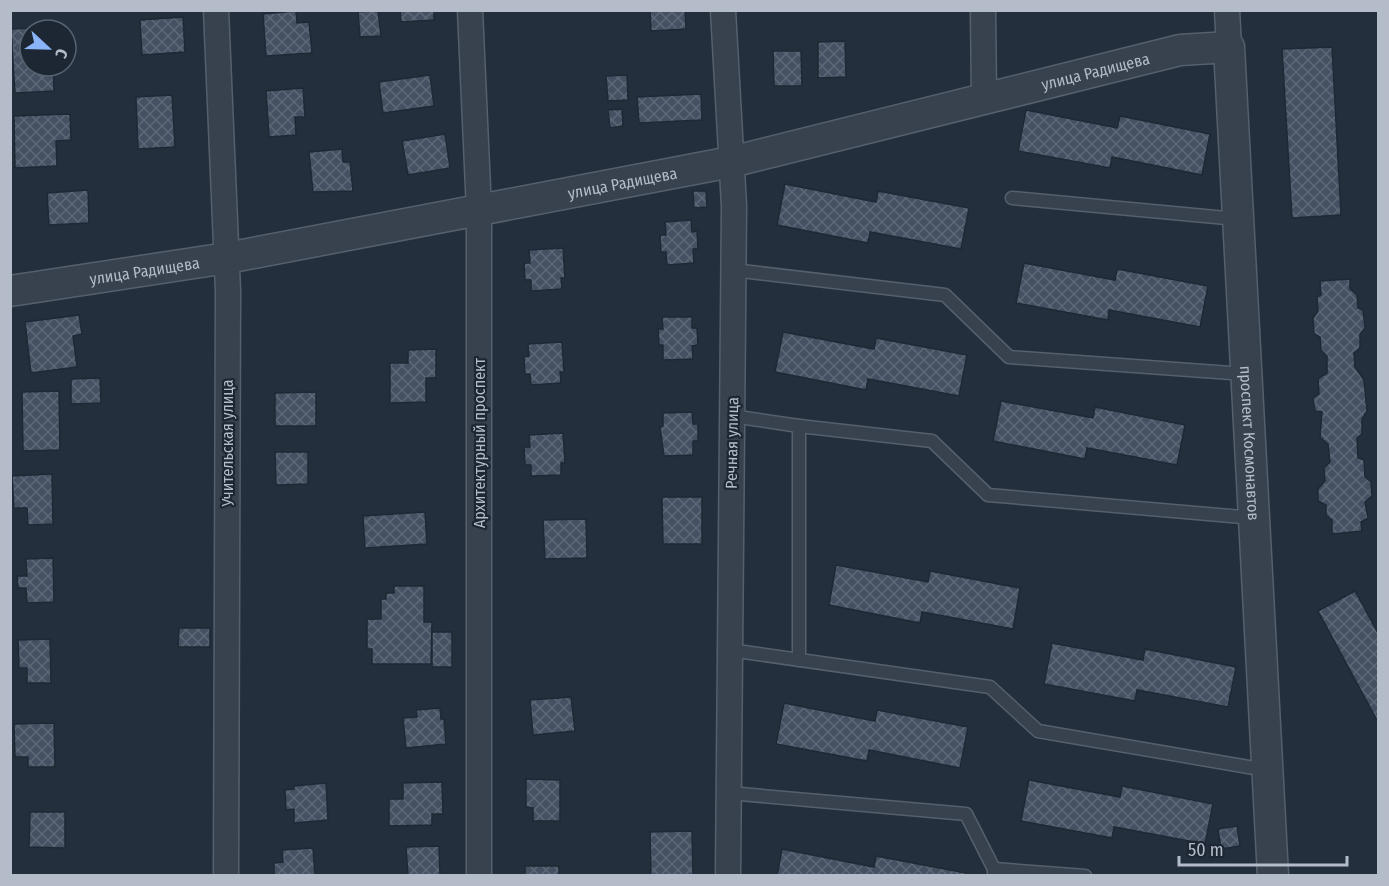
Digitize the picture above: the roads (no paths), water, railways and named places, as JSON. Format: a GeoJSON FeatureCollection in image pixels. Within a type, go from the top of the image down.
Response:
{"type":"FeatureCollection","features":[{"type":"Feature","properties":{"kind":"street","name":"Учительская улица"},"geometry":{"type":"LineString","coordinates":[[216,10],[227,258],[226,876]]}},
{"type":"Feature","properties":{"kind":"street","name":"Архитектурный проспект"},"geometry":{"type":"LineString","coordinates":[[470,10],[479,211],[479,876]]}},
{"type":"Feature","properties":{"kind":"street","name":"Речная улица"},"geometry":{"type":"LineString","coordinates":[[723,10],[734,206],[728,876]]}},
{"type":"Feature","properties":{"kind":"street"},"geometry":{"type":"LineString","coordinates":[[983,10],[984,98]]}},
{"type":"Feature","properties":{"kind":"street","name":"проспект Космонавтов"},"geometry":{"type":"LineString","coordinates":[[1227,10],[1273,876]]}},
{"type":"Feature","properties":{"kind":"street","name":"улица Радищева"},"geometry":{"type":"LineString","coordinates":[[10,291],[227,258],[731,162],[1180,50],[1229,47]]}},
{"type":"Feature","properties":{"kind":"lane"},"geometry":{"type":"LineString","coordinates":[[1012,198],[1238,220]]}},
{"type":"Feature","properties":{"kind":"lane"},"geometry":{"type":"LineString","coordinates":[[734,270],[945,295],[1009,357],[1246,374]]}},
{"type":"Feature","properties":{"kind":"lane"},"geometry":{"type":"LineString","coordinates":[[732,416],[932,441],[988,495],[1254,518]]}},
{"type":"Feature","properties":{"kind":"lane"},"geometry":{"type":"LineString","coordinates":[[799,426],[799,660]]}},
{"type":"Feature","properties":{"kind":"lane"},"geometry":{"type":"LineString","coordinates":[[730,650],[990,687],[1038,731],[1267,770]]}},
{"type":"Feature","properties":{"kind":"lane"},"geometry":{"type":"LineString","coordinates":[[729,793],[966,814],[994,872],[1085,876]]}}]}
